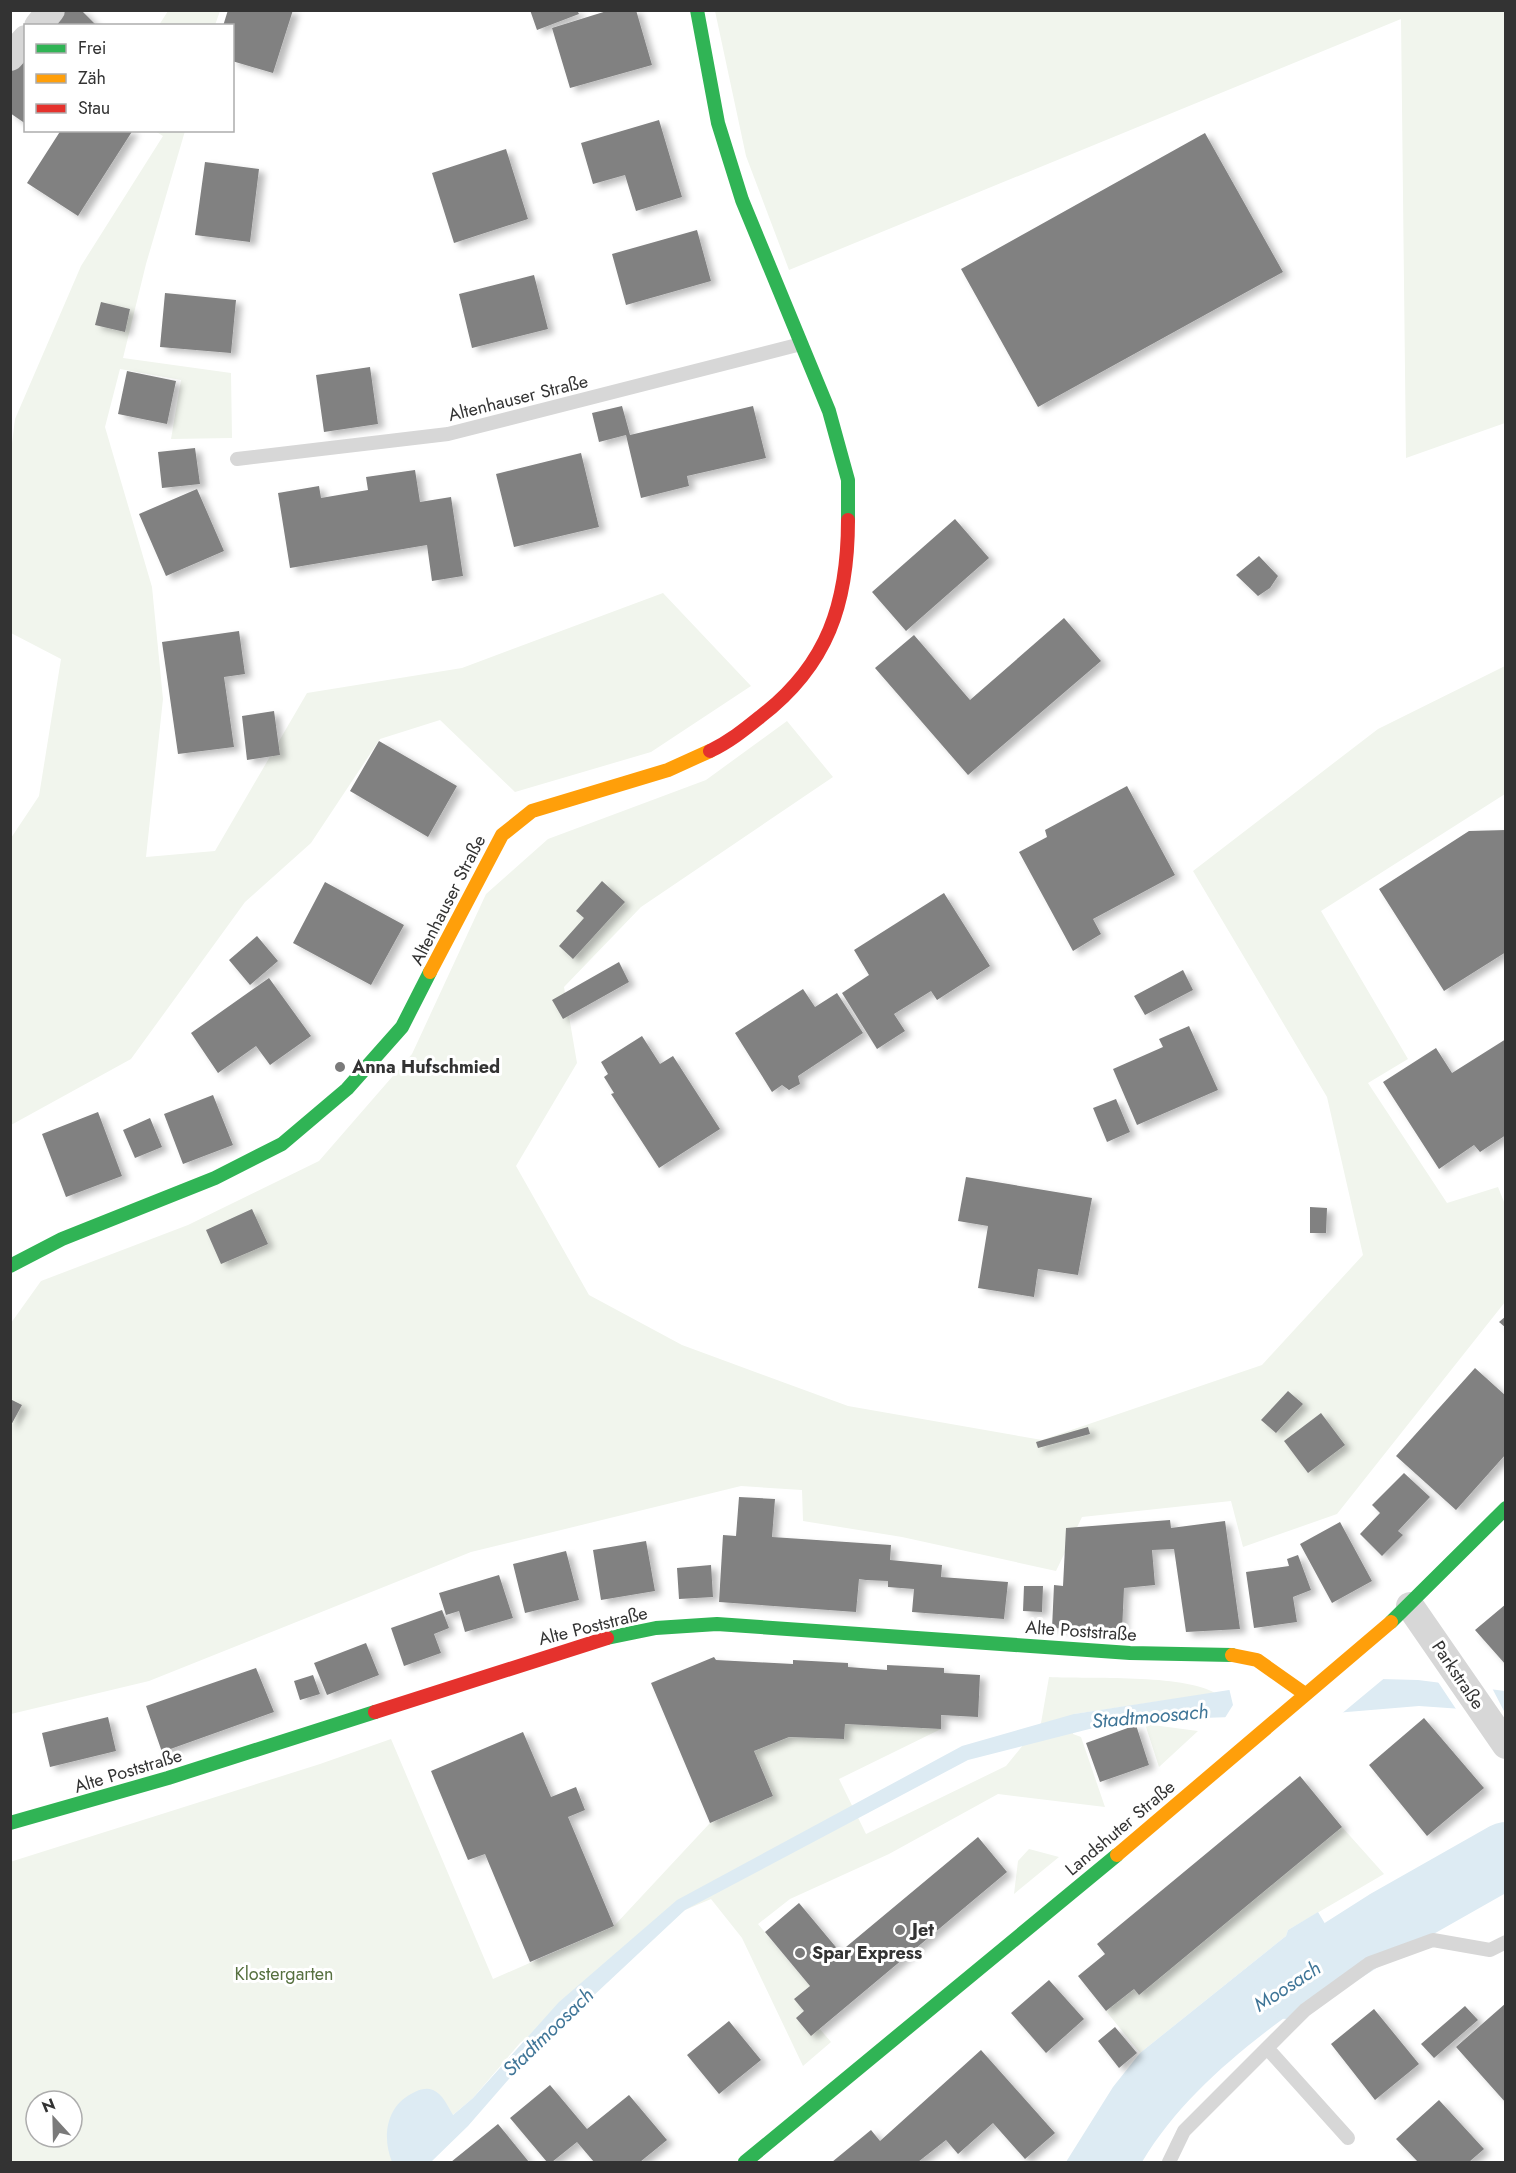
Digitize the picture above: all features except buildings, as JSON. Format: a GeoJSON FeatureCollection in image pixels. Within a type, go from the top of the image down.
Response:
{"type":"FeatureCollection","features":[{"type":"Feature","properties":{"kind":"street"},"geometry":{"type":"LineString","coordinates":[[40,24],[51,10]]}},
{"type":"Feature","properties":{"kind":"street","name":"Altenhauser Straße"},"geometry":{"type":"LineString","coordinates":[[10,1266],[62,1239],[215,1178],[291,1138],[347,1089],[402,1027],[502,834],[532,811],[668,770],[703,754],[748,728],[785,698],[810,668],[835,620],[841,596],[848,536],[848,480],[829,411],[742,200],[718,123],[697,10]]}},
{"type":"Feature","properties":{"kind":"street"},"geometry":{"type":"LineString","coordinates":[[10,57],[24,41]]}},
{"type":"Feature","properties":{"kind":"street","name":"Landshuter Straße"},"geometry":{"type":"LineString","coordinates":[[745,2163],[1266,1729],[1410,1606],[1506,1508]]}},
{"type":"Feature","properties":{"kind":"street","name":"Parkstraße"},"geometry":{"type":"LineString","coordinates":[[1410,1606],[1506,1745]]}},
{"type":"Feature","properties":{"kind":"street","name":"Alte Poststraße"},"geometry":{"type":"LineString","coordinates":[[10,1823],[168,1778],[589,1642],[651,1628],[717,1624],[1130,1653],[1234,1655],[1249,1657],[1263,1664],[1305,1694]]}},
{"type":"Feature","properties":{"kind":"lane","name":"Altenhauser Straße"},"geometry":{"type":"LineString","coordinates":[[237,459],[447,434],[802,344]]}},
{"type":"Feature","properties":{"kind":"lane"},"geometry":{"type":"LineString","coordinates":[[1169,2163],[1184,2131],[1305,2010],[1370,1963],[1433,1940],[1490,1950],[1506,1942]]}},
{"type":"Feature","properties":{"kind":"lane"},"geometry":{"type":"LineString","coordinates":[[1267,2048],[1348,2138]]}},
{"type":"Feature","properties":{"kind":"green space"},"geometry":{"type":"Polygon","coordinates":[[[168,10],[220,11],[215,24],[160,24],[168,10]]]}},
{"type":"Feature","properties":{"kind":"green space"},"geometry":{"type":"Polygon","coordinates":[[[715,11],[1505,11],[1505,423],[1406,458],[1401,19],[789,270],[746,156],[715,11]]]}},
{"type":"Feature","properties":{"kind":"green space"},"geometry":{"type":"Polygon","coordinates":[[[157,132],[185,132],[146,264],[123,358],[231,373],[232,438],[171,439],[181,380],[120,369],[105,427],[152,587],[163,699],[146,857],[215,851],[307,693],[462,668],[663,593],[751,686],[651,752],[515,792],[440,720],[380,739],[311,843],[245,902],[131,1059],[11,1125],[11,838],[39,796],[61,659],[11,633],[10,460],[15,419],[81,266],[163,136],[157,132]]]}},
{"type":"Feature","properties":{"kind":"green space"},"geometry":{"type":"Polygon","coordinates":[[[1505,666],[1505,794],[1321,911],[1408,1059],[1368,1083],[1447,1203],[1498,1187],[1506,1207],[1505,1302],[1337,1514],[1243,1547],[1231,1501],[1082,1517],[1056,1571],[902,1537],[803,1521],[802,1490],[741,1486],[471,1552],[149,1681],[11,1714],[11,1323],[41,1281],[188,1225],[319,1161],[412,1054],[486,894],[548,839],[706,780],[787,721],[833,777],[641,907],[564,987],[577,1063],[516,1166],[589,1295],[682,1345],[848,1406],[1042,1440],[1262,1365],[1363,1255],[1327,1097],[1193,871],[1378,729],[1505,666]]]}},
{"type":"Feature","properties":{"kind":"green space","name":"Klostergarten"},"geometry":{"type":"Polygon","coordinates":[[[1049,1677],[1159,1680],[1200,1687],[1215,1693],[1074,1714],[1073,1734],[1081,1737],[1105,1807],[998,1794],[889,1854],[790,1899],[758,1924],[810,1986],[794,1999],[831,2042],[803,2066],[742,1938],[711,1899],[685,1910],[520,2043],[473,2098],[397,2162],[11,2162],[10,1862],[320,1764],[391,1739],[493,1979],[614,1926],[710,1823],[773,1796],[754,1751],[789,1737],[844,1739],[845,1724],[941,1729],[839,1779],[866,1834],[1006,1766],[1041,1723],[1049,1677]]]}},
{"type":"Feature","properties":{"kind":"green space"},"geometry":{"type":"Polygon","coordinates":[[[1145,1724],[1198,1731],[1159,1767],[1145,1724]]]}},
{"type":"Feature","properties":{"kind":"green space"},"geometry":{"type":"Polygon","coordinates":[[[1342,1827],[1384,1874],[1288,1930],[1286,1936],[1140,2053],[1106,2011],[1134,1989],[1139,1994],[1342,1827]]]}},
{"type":"Feature","properties":{"kind":"green space"},"geometry":{"type":"Polygon","coordinates":[[[1029,1849],[1059,1857],[1014,1894],[1018,1861],[1029,1849]]]}},
{"type":"Feature","properties":{"kind":"water","name":"Stadtmoosach"},"geometry":{"type":"Polygon","coordinates":[[[1342,1678],[1418,1680],[1505,1691],[1505,1712],[1419,1706],[1323,1714],[1138,1720],[1105,1725],[968,1760],[685,1910],[529,2056],[468,2126],[431,2162],[392,2162],[387,2143],[388,2124],[396,2107],[411,2094],[427,2089],[437,2092],[453,2115],[473,2098],[559,2002],[677,1900],[962,1746],[1074,1714],[1255,1686],[1342,1678]]]}},
{"type":"Feature","properties":{"kind":"water"},"geometry":{"type":"Polygon","coordinates":[[[1505,1823],[1505,1878],[1424,1928],[1399,1884],[1505,1823]]]}},
{"type":"Feature","properties":{"kind":"water"},"geometry":{"type":"Polygon","coordinates":[[[1318,1912],[1327,1927],[1350,1915],[1372,1954],[1277,2023],[1217,2073],[1189,2100],[1142,2162],[1066,2162],[1113,2087],[1140,2053],[1286,1936],[1288,1930],[1318,1912]]]}},
{"type":"Feature","properties":{"kind":"pier"},"geometry":{"type":"Polygon","coordinates":[[[1342,1675],[1387,1676],[1340,1715],[1223,1721],[1233,1705],[1229,1688],[1342,1675]]]}},
{"type":"Feature","properties":{"kind":"pier"},"geometry":{"type":"Polygon","coordinates":[[[1436,1679],[1491,1686],[1506,1715],[1458,1712],[1436,1679]]]}},
{"type":"Feature","properties":{"kind":"waterway","name":"Moosach"},"geometry":{"type":"LineString","coordinates":[[1287,1986],[1386,1923],[1506,1855]]}},
{"type":"Feature","properties":{"kind":"traffic: fast"},"geometry":{"type":"LineString","coordinates":[[697,10],[718,123],[742,200],[829,411],[848,480],[848,520]]}},
{"type":"Feature","properties":{"kind":"traffic: fast"},"geometry":{"type":"LineString","coordinates":[[10,1266],[62,1239],[215,1178],[282,1144],[347,1089],[402,1027],[430,972]]}},
{"type":"Feature","properties":{"kind":"traffic: fast"},"geometry":{"type":"LineString","coordinates":[[1391,1622],[1506,1508]]}},
{"type":"Feature","properties":{"kind":"traffic: fast"},"geometry":{"type":"LineString","coordinates":[[607,1638],[656,1628],[717,1624],[1130,1653],[1232,1655]]}},
{"type":"Feature","properties":{"kind":"traffic: fast"},"geometry":{"type":"LineString","coordinates":[[10,1823],[168,1778],[375,1712]]}},
{"type":"Feature","properties":{"kind":"traffic: fast"},"geometry":{"type":"LineString","coordinates":[[745,2162],[1117,1855]]}},
{"type":"Feature","properties":{"kind":"traffic: slow"},"geometry":{"type":"LineString","coordinates":[[430,972],[502,835],[532,811],[668,770],[710,751]]}},
{"type":"Feature","properties":{"kind":"traffic: slow"},"geometry":{"type":"LineString","coordinates":[[1117,1855],[1391,1622]]}},
{"type":"Feature","properties":{"kind":"traffic: slow"},"geometry":{"type":"LineString","coordinates":[[1232,1655],[1257,1660],[1305,1694]]}},
{"type":"Feature","properties":{"kind":"traffic: jam"},"geometry":{"type":"LineString","coordinates":[[710,751],[742,731],[783,697],[818,654],[830,630],[838,605],[844,578],[848,520]]}},
{"type":"Feature","properties":{"kind":"traffic: jam"},"geometry":{"type":"LineString","coordinates":[[375,1712],[607,1638]]}},
{"type":"Feature","properties":{"kind":"place","name":"Anna Hufschmied"},"geometry":{"type":"Point","coordinates":[340,1067]}},
{"type":"Feature","properties":{"kind":"place","name":"Jet"},"geometry":{"type":"Point","coordinates":[900,1930]}},
{"type":"Feature","properties":{"kind":"place","name":"Spar Express"},"geometry":{"type":"Point","coordinates":[800,1953]}}]}
